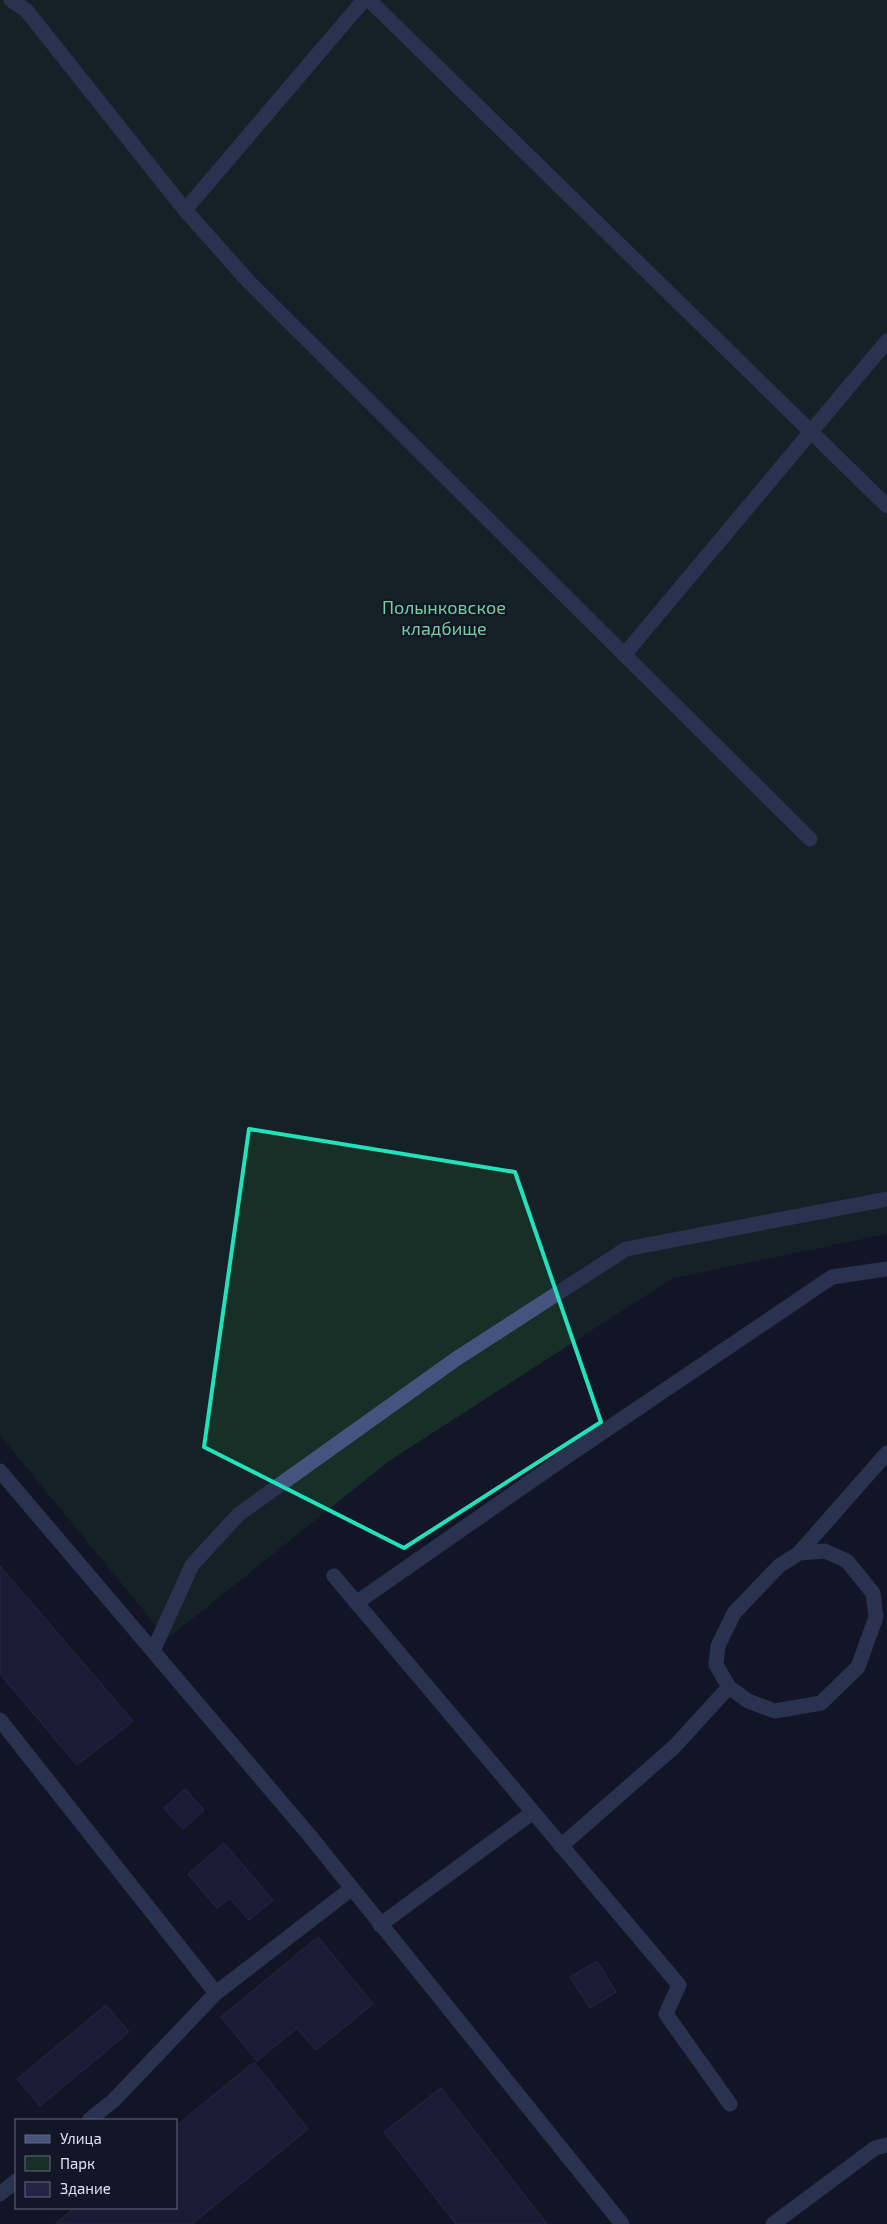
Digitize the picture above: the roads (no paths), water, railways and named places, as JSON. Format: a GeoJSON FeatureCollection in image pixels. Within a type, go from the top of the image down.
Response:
{"type":"FeatureCollection","features":[{"type":"Feature","properties":{"kind":"lane"},"geometry":{"type":"LineString","coordinates":[[11,0],[26,10],[185,210],[249,282],[810,839]]}},
{"type":"Feature","properties":{"kind":"lane"},"geometry":{"type":"LineString","coordinates":[[185,210],[364,0]]}},
{"type":"Feature","properties":{"kind":"lane"},"geometry":{"type":"LineString","coordinates":[[369,0],[887,506]]}},
{"type":"Feature","properties":{"kind":"lane"},"geometry":{"type":"LineString","coordinates":[[624,655],[887,341]]}},
{"type":"Feature","properties":{"kind":"lane"},"geometry":{"type":"LineString","coordinates":[[153,1651],[192,1565],[239,1514],[456,1359],[626,1249],[887,1200]]}},
{"type":"Feature","properties":{"kind":"lane"},"geometry":{"type":"LineString","coordinates":[[356,1603],[560,1461],[832,1277],[887,1269]]}},
{"type":"Feature","properties":{"kind":"lane"},"geometry":{"type":"LineString","coordinates":[[799,1553],[825,1551],[847,1561],[873,1593],[876,1617],[858,1668],[821,1703],[775,1711],[748,1701],[729,1687],[716,1665],[718,1646],[734,1613],[779,1566],[799,1553],[887,1453]]}},
{"type":"Feature","properties":{"kind":"lane"},"geometry":{"type":"LineString","coordinates":[[0,1471],[310,1836],[622,2224]]}},
{"type":"Feature","properties":{"kind":"lane"},"geometry":{"type":"LineString","coordinates":[[334,1576],[680,1985],[666,2014],[730,2104]]}},
{"type":"Feature","properties":{"kind":"lane"},"geometry":{"type":"LineString","coordinates":[[561,1846],[674,1746],[729,1687]]}},
{"type":"Feature","properties":{"kind":"lane"},"geometry":{"type":"LineString","coordinates":[[0,1720],[216,1993]]}},
{"type":"Feature","properties":{"kind":"lane"},"geometry":{"type":"LineString","coordinates":[[380,1925],[533,1812]]}},
{"type":"Feature","properties":{"kind":"lane"},"geometry":{"type":"LineString","coordinates":[[91,2119],[114,2100],[216,1993],[351,1889]]}},
{"type":"Feature","properties":{"kind":"lane"},"geometry":{"type":"LineString","coordinates":[[773,2224],[875,2148],[887,2145]]}},
{"type":"Feature","properties":{"kind":"lane"},"geometry":{"type":"LineString","coordinates":[[0,2194],[15,2182]]}},
{"type":"Feature","properties":{"kind":"park label","name":"Полынковское кладбище"},"geometry":{"type":"Point","coordinates":[444,617]}}]}
